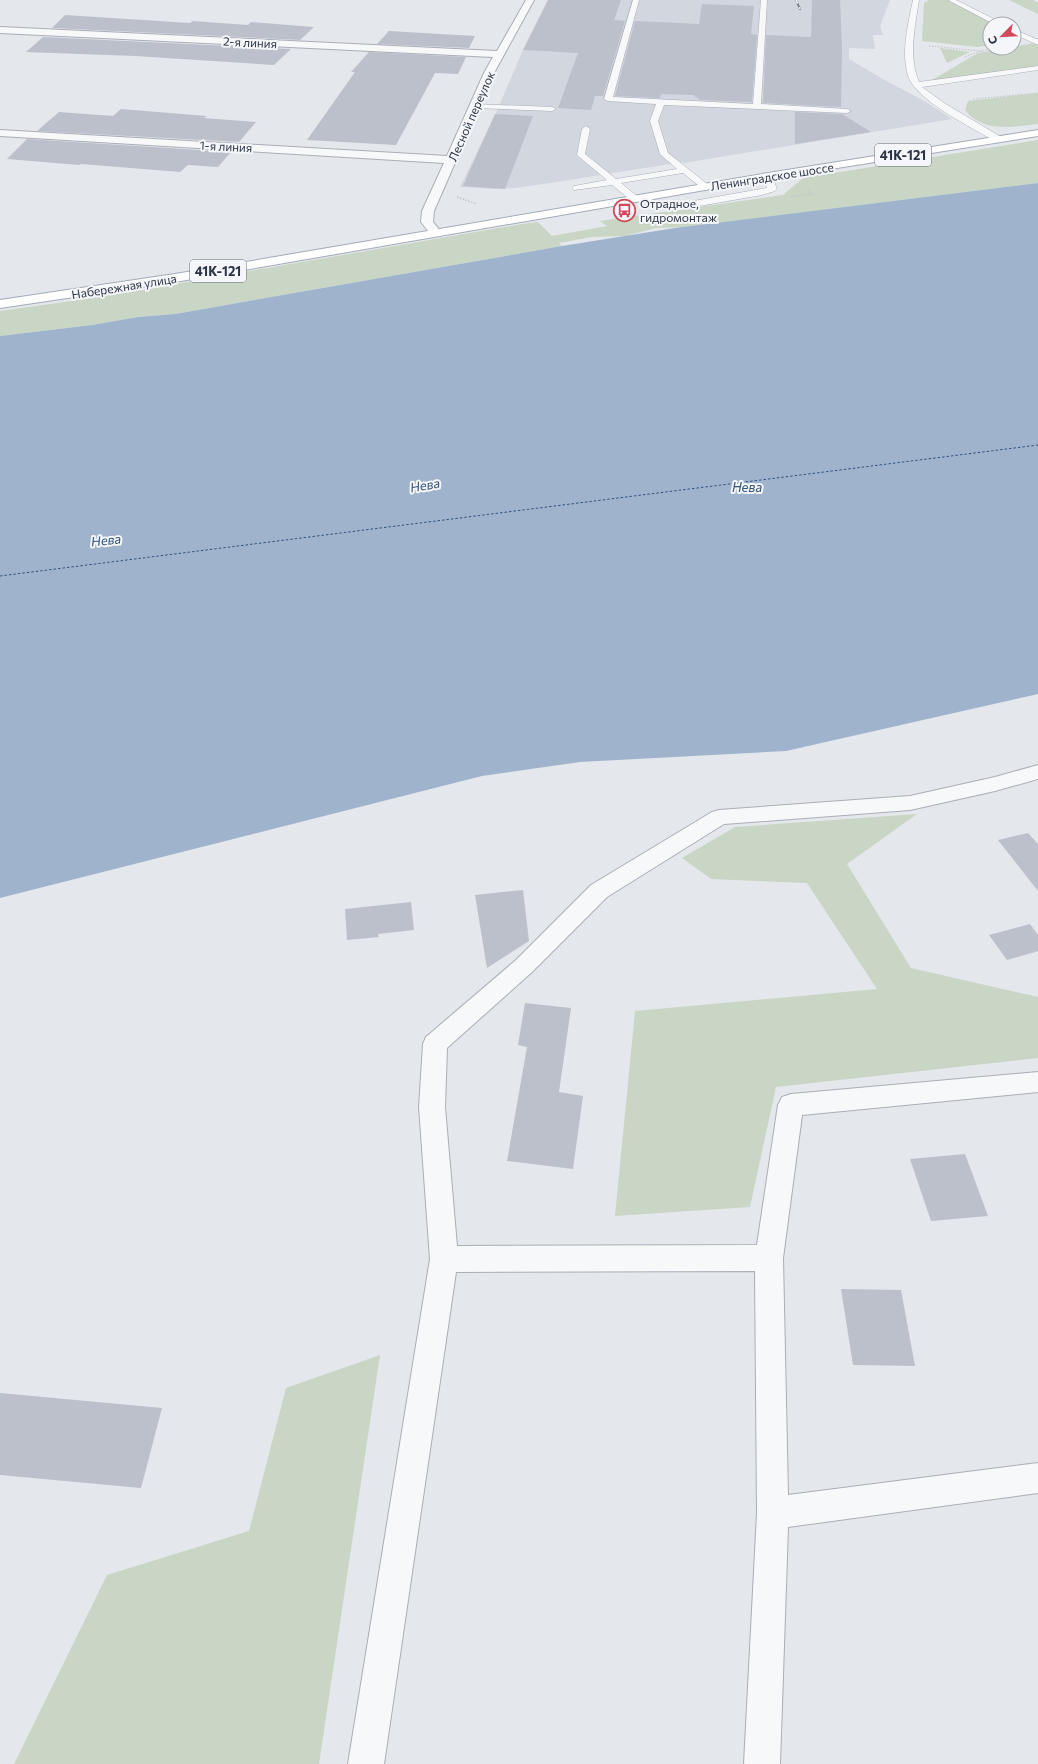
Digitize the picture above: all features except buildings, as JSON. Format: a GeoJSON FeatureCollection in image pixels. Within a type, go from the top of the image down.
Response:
{"type":"FeatureCollection","features":[{"type":"Feature","properties":{"kind":"main road","name":"Ленинградское шоссе"},"geometry":{"type":"LineString","coordinates":[[436,233],[768,176],[1038,133]]}},
{"type":"Feature","properties":{"kind":"main road","name":"Набережная улица"},"geometry":{"type":"LineString","coordinates":[[0,304],[175,278],[436,233]]}},
{"type":"Feature","properties":{"kind":"street","name":"Лесной переулок"},"geometry":{"type":"LineString","coordinates":[[436,233],[427,222],[428,210],[489,73],[530,0]]}},
{"type":"Feature","properties":{"kind":"street","name":"2-я линия"},"geometry":{"type":"LineString","coordinates":[[0,30],[500,54]]}},
{"type":"Feature","properties":{"kind":"street","name":"1-я линия"},"geometry":{"type":"LineString","coordinates":[[0,133],[451,160]]}},
{"type":"Feature","properties":{"kind":"street"},"geometry":{"type":"LineString","coordinates":[[366,1764],[444,1259],[432,1107],[435,1044],[524,966],[599,890],[719,817],[910,803],[995,784],[1038,772]]}},
{"type":"Feature","properties":{"kind":"street"},"geometry":{"type":"LineString","coordinates":[[762,1764],[773,1513],[769,1258],[791,1105],[1038,1082]]}},
{"type":"Feature","properties":{"kind":"street"},"geometry":{"type":"LineString","coordinates":[[444,1259],[769,1258]]}},
{"type":"Feature","properties":{"kind":"street"},"geometry":{"type":"LineString","coordinates":[[773,1513],[1038,1478]]}},
{"type":"Feature","properties":{"kind":"lane"},"geometry":{"type":"LineString","coordinates":[[636,0],[608,99],[847,111]]}},
{"type":"Feature","properties":{"kind":"lane"},"geometry":{"type":"LineString","coordinates":[[758,107],[764,0]]}},
{"type":"Feature","properties":{"kind":"lane"},"geometry":{"type":"LineString","coordinates":[[916,0],[909,44],[912,77],[916,85],[939,103],[998,139]]}},
{"type":"Feature","properties":{"kind":"lane"},"geometry":{"type":"LineString","coordinates":[[951,0],[984,16]]}},
{"type":"Feature","properties":{"kind":"lane"},"geometry":{"type":"LineString","coordinates":[[1022,35],[1038,43]]}},
{"type":"Feature","properties":{"kind":"lane"},"geometry":{"type":"LineString","coordinates":[[916,85],[1038,68]]}},
{"type":"Feature","properties":{"kind":"lane"},"geometry":{"type":"LineString","coordinates":[[661,102],[654,121],[664,154],[706,187]]}},
{"type":"Feature","properties":{"kind":"lane"},"geometry":{"type":"LineString","coordinates":[[475,106],[552,109]]}},
{"type":"Feature","properties":{"kind":"lane"},"geometry":{"type":"LineString","coordinates":[[586,129],[581,155],[613,182],[638,199],[651,204],[682,206],[772,189],[768,176]]}},
{"type":"Feature","properties":{"kind":"lane"},"geometry":{"type":"LineString","coordinates":[[577,188],[684,170]]}},
{"type":"Feature","properties":{"kind":"path"},"geometry":{"type":"LineString","coordinates":[[909,44],[982,50]]}},
{"type":"Feature","properties":{"kind":"path"},"geometry":{"type":"LineString","coordinates":[[939,103],[1038,92]]}},
{"type":"Feature","properties":{"kind":"shaded area"},"geometry":{"type":"Polygon","coordinates":[[[548,0],[890,0],[880,26],[883,35],[873,35],[875,49],[849,48],[849,59],[926,102],[952,119],[684,163],[682,162],[515,188],[495,189],[460,187],[496,113],[523,50],[548,0]]]}},
{"type":"Feature","properties":{"kind":"green space"},"geometry":{"type":"Polygon","coordinates":[[[929,0],[947,0],[982,18],[982,46],[922,41],[924,3],[929,0]]]}},
{"type":"Feature","properties":{"kind":"green space"},"geometry":{"type":"Polygon","coordinates":[[[1009,0],[1033,0],[1038,3],[1038,14],[1009,0]]]}},
{"type":"Feature","properties":{"kind":"green space"},"geometry":{"type":"Polygon","coordinates":[[[1034,43],[1038,45],[1038,67],[927,83],[978,53],[982,52],[982,56],[1022,56],[1022,45],[1034,43]]]}},
{"type":"Feature","properties":{"kind":"green space"},"geometry":{"type":"Polygon","coordinates":[[[940,48],[970,52],[947,63],[940,48]]]}},
{"type":"Feature","properties":{"kind":"green space"},"geometry":{"type":"Polygon","coordinates":[[[1038,93],[1038,124],[998,127],[980,122],[965,110],[968,101],[1038,93]]]}},
{"type":"Feature","properties":{"kind":"green space"},"geometry":{"type":"Polygon","coordinates":[[[1038,140],[1038,183],[685,227],[656,228],[625,236],[592,237],[559,243],[562,246],[175,314],[138,317],[92,325],[0,336],[0,311],[100,297],[522,224],[538,222],[552,236],[607,226],[600,221],[783,195],[803,178],[1038,140]]]}},
{"type":"Feature","properties":{"kind":"green space"},"geometry":{"type":"Polygon","coordinates":[[[917,814],[847,864],[911,968],[1038,997],[1038,1058],[776,1087],[750,1207],[615,1216],[635,1011],[877,989],[807,883],[711,879],[682,858],[735,827],[917,814]]]}},
{"type":"Feature","properties":{"kind":"green space"},"geometry":{"type":"Polygon","coordinates":[[[380,1355],[319,1764],[14,1764],[107,1575],[249,1531],[286,1388],[380,1355]]]}},
{"type":"Feature","properties":{"kind":"water","name":"Нева"},"geometry":{"type":"Polygon","coordinates":[[[1038,183],[1038,694],[786,751],[580,762],[482,776],[0,898],[0,336],[92,325],[138,317],[175,314],[562,246],[675,228],[1038,183]]]}},
{"type":"Feature","properties":{"kind":"ferry route"},"geometry":{"type":"LineString","coordinates":[[0,576],[1038,445]]}},
{"type":"Feature","properties":{"kind":"railway"},"geometry":{"type":"LineString","coordinates":[[796,0],[800,9]]}},
{"type":"Feature","properties":{"kind":"place","name":"Отрадное, гидромонтаж"},"geometry":{"type":"Point","coordinates":[624,210]}}]}
